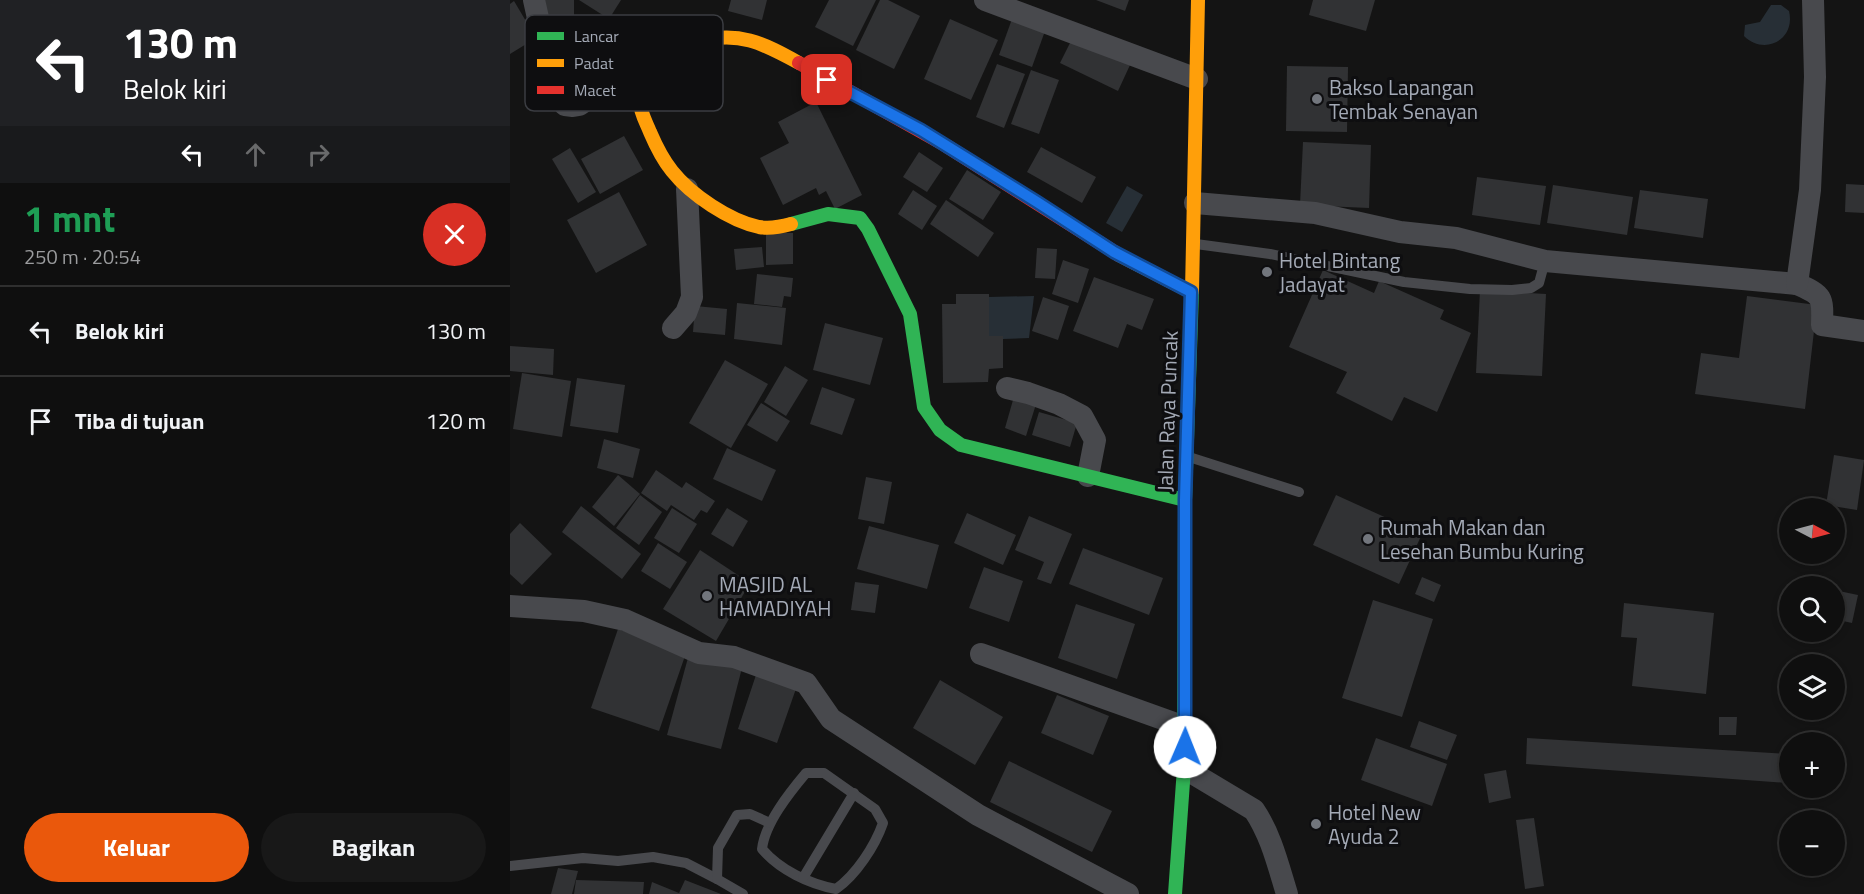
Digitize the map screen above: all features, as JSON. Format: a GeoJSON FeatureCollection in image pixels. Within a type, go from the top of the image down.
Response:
{"type":"FeatureCollection","features":[{"type":"Feature","properties":{"kind":"main road","name":"Jalan Raya Puncak"},"geometry":{"type":"LineString","coordinates":[[1174,894],[1184,768],[1185,500],[1195,203],[1198,0]]}},
{"type":"Feature","properties":{"kind":"main road"},"geometry":{"type":"LineString","coordinates":[[723,38],[736,37],[770,49],[921,130],[1114,252],[1191,292]]}},
{"type":"Feature","properties":{"kind":"main road"},"geometry":{"type":"LineString","coordinates":[[642,111],[657,149],[687,189],[737,219],[769,228],[788,226],[824,214],[842,214],[860,218],[868,229],[910,314],[924,407],[940,430],[961,445],[1185,500]]}},
{"type":"Feature","properties":{"kind":"street"},"geometry":{"type":"LineString","coordinates":[[534,0],[537,15]]}},
{"type":"Feature","properties":{"kind":"street"},"geometry":{"type":"LineString","coordinates":[[985,0],[1197,79]]}},
{"type":"Feature","properties":{"kind":"street"},"geometry":{"type":"LineString","coordinates":[[1797,284],[1810,190],[1815,77],[1813,0]]}},
{"type":"Feature","properties":{"kind":"street"},"geometry":{"type":"LineString","coordinates":[[673,328],[686,313],[692,297],[687,189]]}},
{"type":"Feature","properties":{"kind":"street"},"geometry":{"type":"LineString","coordinates":[[1195,203],[1315,213],[1400,232],[1456,238],[1545,261],[1797,284],[1815,292],[1822,303],[1822,325],[1864,331]]}},
{"type":"Feature","properties":{"kind":"street"},"geometry":{"type":"LineString","coordinates":[[1007,388],[1059,404],[1082,416],[1095,440],[1088,476]]}},
{"type":"Feature","properties":{"kind":"street"},"geometry":{"type":"LineString","coordinates":[[510,606],[584,611],[625,620],[699,653],[734,657],[806,683],[831,719],[978,815],[1128,894]]}},
{"type":"Feature","properties":{"kind":"street"},"geometry":{"type":"LineString","coordinates":[[981,654],[1185,726]]}},
{"type":"Feature","properties":{"kind":"street"},"geometry":{"type":"LineString","coordinates":[[1184,768],[1254,810],[1273,846],[1287,894]]}},
{"type":"Feature","properties":{"kind":"lane"},"geometry":{"type":"LineString","coordinates":[[1193,244],[1270,254],[1404,282],[1470,289],[1531,288],[1539,283],[1545,261]]}},
{"type":"Feature","properties":{"kind":"lane"},"geometry":{"type":"LineString","coordinates":[[1186,456],[1299,492]]}},
{"type":"Feature","properties":{"kind":"lane"},"geometry":{"type":"LineString","coordinates":[[824,772],[875,809],[884,823],[879,836],[848,881],[836,889],[821,886],[772,861],[762,849],[770,823],[806,773],[824,772]]}},
{"type":"Feature","properties":{"kind":"lane"},"geometry":{"type":"LineString","coordinates":[[803,878],[854,794]]}},
{"type":"Feature","properties":{"kind":"lane"},"geometry":{"type":"LineString","coordinates":[[717,879],[718,848],[737,815],[750,814],[770,823]]}},
{"type":"Feature","properties":{"kind":"lane"},"geometry":{"type":"LineString","coordinates":[[510,866],[583,858],[618,861],[653,857],[686,863],[743,894]]}},
{"type":"Feature","properties":{"kind":"shaded area"},"geometry":{"type":"Polygon","coordinates":[[[1771,5],[1781,5],[1789,11],[1788,30],[1777,42],[1769,45],[1752,42],[1744,36],[1745,25],[1760,22],[1771,5]]]}},
{"type":"Feature","properties":{"kind":"shaded area"},"geometry":{"type":"Polygon","coordinates":[[[1127,186],[1143,195],[1122,232],[1106,223],[1127,186]]]}},
{"type":"Feature","properties":{"kind":"shaded area"},"geometry":{"type":"Polygon","coordinates":[[[1034,296],[1029,338],[1003,339],[989,336],[989,297],[1034,296]]]}},
{"type":"Feature","properties":{"kind":"building"},"geometry":{"type":"Polygon","coordinates":[[[541,0],[574,0],[574,15],[541,15],[541,0]]]}},
{"type":"Feature","properties":{"kind":"building"},"geometry":{"type":"Polygon","coordinates":[[[579,0],[621,0],[612,15],[603,15],[579,0]]]}},
{"type":"Feature","properties":{"kind":"building"},"geometry":{"type":"Polygon","coordinates":[[[731,0],[767,0],[762,20],[728,11],[731,0]]]}},
{"type":"Feature","properties":{"kind":"building"},"geometry":{"type":"Polygon","coordinates":[[[829,0],[876,0],[853,46],[815,27],[829,0]]]}},
{"type":"Feature","properties":{"kind":"building"},"geometry":{"type":"Polygon","coordinates":[[[880,0],[888,0],[920,16],[894,69],[856,50],[880,0]]]}},
{"type":"Feature","properties":{"kind":"building"},"geometry":{"type":"Polygon","coordinates":[[[1096,0],[1129,0],[1125,11],[1096,0]]]}},
{"type":"Feature","properties":{"kind":"building"},"geometry":{"type":"Polygon","coordinates":[[[1313,0],[1375,0],[1366,31],[1309,15],[1313,0]]]}},
{"type":"Feature","properties":{"kind":"building"},"geometry":{"type":"Polygon","coordinates":[[[514,1],[525,20],[525,45],[510,54],[510,4],[514,1]]]}},
{"type":"Feature","properties":{"kind":"building"},"geometry":{"type":"Polygon","coordinates":[[[950,19],[998,40],[971,100],[924,79],[950,19]]]}},
{"type":"Feature","properties":{"kind":"building"},"geometry":{"type":"Polygon","coordinates":[[[1012,19],[1045,31],[1032,67],[999,55],[1012,19]]]}},
{"type":"Feature","properties":{"kind":"building"},"geometry":{"type":"Polygon","coordinates":[[[1073,37],[1130,65],[1118,91],[1060,63],[1073,37]]]}},
{"type":"Feature","properties":{"kind":"building"},"geometry":{"type":"Polygon","coordinates":[[[997,64],[1025,74],[1004,128],[976,117],[997,64]]]}},
{"type":"Feature","properties":{"kind":"building","name":"Bakso Lapangan Tembak Senayan"},"geometry":{"type":"Polygon","coordinates":[[[1287,66],[1348,67],[1347,132],[1286,131],[1287,66]]]}},
{"type":"Feature","properties":{"kind":"building"},"geometry":{"type":"Polygon","coordinates":[[[1031,70],[1059,80],[1039,134],[1011,124],[1031,70]]]}},
{"type":"Feature","properties":{"kind":"building"},"geometry":{"type":"Polygon","coordinates":[[[816,102],[862,195],[835,209],[826,191],[819,195],[816,188],[783,205],[760,158],[789,143],[778,122],[816,102]]]}},
{"type":"Feature","properties":{"kind":"building"},"geometry":{"type":"Polygon","coordinates":[[[624,136],[643,170],[600,194],[581,159],[624,136]]]}},
{"type":"Feature","properties":{"kind":"building"},"geometry":{"type":"Polygon","coordinates":[[[1303,142],[1371,145],[1369,208],[1300,205],[1303,142]]]}},
{"type":"Feature","properties":{"kind":"building"},"geometry":{"type":"Polygon","coordinates":[[[1041,147],[1096,177],[1082,203],[1027,172],[1041,147]]]}},
{"type":"Feature","properties":{"kind":"building"},"geometry":{"type":"Polygon","coordinates":[[[570,148],[596,192],[578,203],[552,159],[570,148]]]}},
{"type":"Feature","properties":{"kind":"building"},"geometry":{"type":"Polygon","coordinates":[[[919,152],[943,168],[927,192],[903,177],[919,152]]]}},
{"type":"Feature","properties":{"kind":"building"},"geometry":{"type":"Polygon","coordinates":[[[967,170],[1001,192],[983,220],[949,199],[967,170]]]}},
{"type":"Feature","properties":{"kind":"building"},"geometry":{"type":"Polygon","coordinates":[[[1477,177],[1546,186],[1540,225],[1472,215],[1477,177]]]}},
{"type":"Feature","properties":{"kind":"building"},"geometry":{"type":"Polygon","coordinates":[[[1846,184],[1864,185],[1864,213],[1845,212],[1846,184]]]}},
{"type":"Feature","properties":{"kind":"building"},"geometry":{"type":"Polygon","coordinates":[[[1553,185],[1633,197],[1627,235],[1547,223],[1553,185]]]}},
{"type":"Feature","properties":{"kind":"building"},"geometry":{"type":"Polygon","coordinates":[[[913,190],[937,206],[922,230],[898,214],[913,190]]]}},
{"type":"Feature","properties":{"kind":"building"},"geometry":{"type":"Polygon","coordinates":[[[1640,190],[1708,199],[1703,238],[1634,228],[1640,190]]]}},
{"type":"Feature","properties":{"kind":"building"},"geometry":{"type":"Polygon","coordinates":[[[619,192],[647,245],[596,273],[567,220],[619,192]]]}},
{"type":"Feature","properties":{"kind":"building"},"geometry":{"type":"Polygon","coordinates":[[[946,200],[994,233],[978,257],[930,224],[946,200]]]}},
{"type":"Feature","properties":{"kind":"building"},"geometry":{"type":"Polygon","coordinates":[[[766,233],[793,233],[793,264],[766,265],[766,233]]]}},
{"type":"Feature","properties":{"kind":"building"},"geometry":{"type":"Polygon","coordinates":[[[762,247],[764,267],[736,270],[734,249],[762,247]]]}},
{"type":"Feature","properties":{"kind":"building"},"geometry":{"type":"Polygon","coordinates":[[[1037,248],[1057,249],[1055,279],[1035,278],[1037,248]]]}},
{"type":"Feature","properties":{"kind":"building"},"geometry":{"type":"Polygon","coordinates":[[[1063,260],[1089,269],[1078,303],[1052,294],[1063,260]]]}},
{"type":"Feature","properties":{"kind":"building"},"geometry":{"type":"Polygon","coordinates":[[[1323,270],[1374,293],[1379,281],[1444,310],[1440,319],[1471,333],[1437,412],[1404,397],[1392,421],[1336,393],[1347,372],[1289,347],[1323,270]]]}},
{"type":"Feature","properties":{"kind":"building"},"geometry":{"type":"Polygon","coordinates":[[[757,274],[793,278],[791,297],[784,296],[782,307],[754,304],[757,274]]]}},
{"type":"Feature","properties":{"kind":"building"},"geometry":{"type":"Polygon","coordinates":[[[1094,277],[1154,299],[1142,330],[1127,324],[1118,348],[1073,331],[1094,277]]]}},
{"type":"Feature","properties":{"kind":"building"},"geometry":{"type":"Polygon","coordinates":[[[1480,290],[1546,294],[1542,376],[1476,373],[1480,290]]]}},
{"type":"Feature","properties":{"kind":"building"},"geometry":{"type":"Polygon","coordinates":[[[956,294],[989,294],[989,336],[1003,336],[1003,368],[989,369],[988,382],[943,383],[942,304],[956,304],[956,294]]]}},
{"type":"Feature","properties":{"kind":"building"},"geometry":{"type":"Polygon","coordinates":[[[1747,296],[1817,305],[1805,409],[1695,394],[1701,353],[1739,358],[1747,296]]]}},
{"type":"Feature","properties":{"kind":"building"},"geometry":{"type":"Polygon","coordinates":[[[1043,297],[1069,306],[1058,340],[1032,331],[1043,297]]]}},
{"type":"Feature","properties":{"kind":"building"},"geometry":{"type":"Polygon","coordinates":[[[737,303],[786,308],[782,345],[734,339],[737,303]]]}},
{"type":"Feature","properties":{"kind":"building"},"geometry":{"type":"Polygon","coordinates":[[[695,306],[727,309],[725,335],[693,332],[695,306]]]}},
{"type":"Feature","properties":{"kind":"building"},"geometry":{"type":"Polygon","coordinates":[[[825,323],[883,338],[870,385],[813,370],[825,323]]]}},
{"type":"Feature","properties":{"kind":"building"},"geometry":{"type":"Polygon","coordinates":[[[510,346],[554,349],[553,375],[510,371],[510,346]]]}},
{"type":"Feature","properties":{"kind":"building"},"geometry":{"type":"Polygon","coordinates":[[[725,360],[768,384],[731,448],[689,423],[725,360]]]}},
{"type":"Feature","properties":{"kind":"building"},"geometry":{"type":"Polygon","coordinates":[[[785,366],[808,380],[786,416],[764,402],[785,366]]]}},
{"type":"Feature","properties":{"kind":"building"},"geometry":{"type":"Polygon","coordinates":[[[522,373],[571,381],[562,437],[513,429],[522,373]]]}},
{"type":"Feature","properties":{"kind":"building"},"geometry":{"type":"Polygon","coordinates":[[[577,378],[625,385],[618,433],[570,426],[577,378]]]}},
{"type":"Feature","properties":{"kind":"building"},"geometry":{"type":"Polygon","coordinates":[[[822,387],[855,399],[842,435],[810,424],[822,387]]]}},
{"type":"Feature","properties":{"kind":"building"},"geometry":{"type":"Polygon","coordinates":[[[1015,393],[1037,401],[1026,436],[1005,428],[1015,393]]]}},
{"type":"Feature","properties":{"kind":"building"},"geometry":{"type":"Polygon","coordinates":[[[761,403],[790,421],[777,442],[747,425],[761,403]]]}},
{"type":"Feature","properties":{"kind":"building"},"geometry":{"type":"Polygon","coordinates":[[[1039,412],[1077,423],[1070,447],[1032,435],[1039,412]]]}},
{"type":"Feature","properties":{"kind":"building"},"geometry":{"type":"Polygon","coordinates":[[[604,439],[640,449],[633,478],[597,468],[604,439]]]}},
{"type":"Feature","properties":{"kind":"building"},"geometry":{"type":"Polygon","coordinates":[[[727,448],[776,470],[762,501],[713,479],[727,448]]]}},
{"type":"Feature","properties":{"kind":"building"},"geometry":{"type":"Polygon","coordinates":[[[1834,455],[1864,460],[1857,510],[1845,508],[1845,498],[1827,498],[1834,455]]]}},
{"type":"Feature","properties":{"kind":"building"},"geometry":{"type":"Polygon","coordinates":[[[656,470],[682,488],[686,482],[715,501],[707,513],[701,510],[694,520],[671,505],[667,511],[641,493],[656,470]]]}},
{"type":"Feature","properties":{"kind":"building"},"geometry":{"type":"Polygon","coordinates":[[[618,475],[640,494],[614,526],[592,507],[618,475]]]}},
{"type":"Feature","properties":{"kind":"building"},"geometry":{"type":"Polygon","coordinates":[[[866,477],[892,482],[884,524],[858,519],[866,477]]]}},
{"type":"Feature","properties":{"kind":"building"},"geometry":{"type":"Polygon","coordinates":[[[640,495],[662,512],[639,545],[616,528],[640,495]]]}},
{"type":"Feature","properties":{"kind":"building","name":"Rumah Makan dan Lesehan Bumbu Kuring"},"geometry":{"type":"Polygon","coordinates":[[[1336,495],[1422,534],[1399,584],[1313,545],[1336,495]]]}},
{"type":"Feature","properties":{"kind":"building"},"geometry":{"type":"Polygon","coordinates":[[[581,506],[641,554],[622,579],[562,532],[581,506]]]}},
{"type":"Feature","properties":{"kind":"building"},"geometry":{"type":"Polygon","coordinates":[[[672,508],[697,524],[679,553],[654,538],[672,508]]]}},
{"type":"Feature","properties":{"kind":"building"},"geometry":{"type":"Polygon","coordinates":[[[727,508],[748,521],[733,547],[711,534],[727,508]]]}},
{"type":"Feature","properties":{"kind":"building"},"geometry":{"type":"Polygon","coordinates":[[[967,513],[1016,535],[1003,565],[954,543],[967,513]]]}},
{"type":"Feature","properties":{"kind":"building"},"geometry":{"type":"Polygon","coordinates":[[[1029,516],[1072,534],[1051,584],[1037,579],[1044,562],[1015,550],[1029,516]]]}},
{"type":"Feature","properties":{"kind":"building"},"geometry":{"type":"Polygon","coordinates":[[[520,523],[552,554],[522,585],[510,574],[510,534],[520,523]]]}},
{"type":"Feature","properties":{"kind":"building"},"geometry":{"type":"Polygon","coordinates":[[[869,526],[939,545],[927,589],[857,569],[869,526]]]}},
{"type":"Feature","properties":{"kind":"building"},"geometry":{"type":"Polygon","coordinates":[[[658,543],[687,562],[670,589],[641,571],[658,543]]]}},
{"type":"Feature","properties":{"kind":"building"},"geometry":{"type":"Polygon","coordinates":[[[1083,548],[1163,578],[1149,615],[1069,584],[1083,548]]]}},
{"type":"Feature","properties":{"kind":"building","name":"MASJID AL HAMADIYAH"},"geometry":{"type":"Polygon","coordinates":[[[700,550],[750,583],[716,641],[663,609],[700,550]]]}},
{"type":"Feature","properties":{"kind":"building"},"geometry":{"type":"Polygon","coordinates":[[[984,567],[1023,581],[1009,622],[969,608],[984,567]]]}},
{"type":"Feature","properties":{"kind":"building"},"geometry":{"type":"Polygon","coordinates":[[[1422,577],[1441,585],[1434,602],[1415,594],[1422,577]]]}},
{"type":"Feature","properties":{"kind":"building"},"geometry":{"type":"Polygon","coordinates":[[[855,582],[879,585],[875,613],[851,610],[855,582]]]}},
{"type":"Feature","properties":{"kind":"building"},"geometry":{"type":"Polygon","coordinates":[[[1845,592],[1858,595],[1852,623],[1845,621],[1845,592]]]}},
{"type":"Feature","properties":{"kind":"building"},"geometry":{"type":"Polygon","coordinates":[[[1373,600],[1433,619],[1402,717],[1342,698],[1373,600]]]}},
{"type":"Feature","properties":{"kind":"building"},"geometry":{"type":"Polygon","coordinates":[[[1624,603],[1714,613],[1706,694],[1632,686],[1637,638],[1621,637],[1624,603]]]}},
{"type":"Feature","properties":{"kind":"building"},"geometry":{"type":"Polygon","coordinates":[[[1076,604],[1135,624],[1117,679],[1058,658],[1076,604]]]}},
{"type":"Feature","properties":{"kind":"building"},"geometry":{"type":"Polygon","coordinates":[[[618,629],[686,653],[659,731],[591,708],[618,629]]]}},
{"type":"Feature","properties":{"kind":"building"},"geometry":{"type":"Polygon","coordinates":[[[689,654],[742,668],[721,749],[667,735],[689,654]]]}},
{"type":"Feature","properties":{"kind":"building"},"geometry":{"type":"Polygon","coordinates":[[[758,669],[798,683],[777,743],[738,729],[758,669]]]}},
{"type":"Feature","properties":{"kind":"building"},"geometry":{"type":"Polygon","coordinates":[[[940,680],[1003,717],[975,765],[913,728],[940,680]]]}},
{"type":"Feature","properties":{"kind":"building"},"geometry":{"type":"Polygon","coordinates":[[[1057,695],[1109,716],[1093,755],[1041,733],[1057,695]]]}},
{"type":"Feature","properties":{"kind":"building"},"geometry":{"type":"Polygon","coordinates":[[[1719,717],[1737,717],[1736,735],[1719,735],[1719,717]]]}},
{"type":"Feature","properties":{"kind":"building"},"geometry":{"type":"Polygon","coordinates":[[[1419,721],[1457,735],[1447,760],[1410,747],[1419,721]]]}},
{"type":"Feature","properties":{"kind":"building"},"geometry":{"type":"Polygon","coordinates":[[[1376,738],[1447,764],[1432,806],[1361,780],[1376,738]]]}},
{"type":"Feature","properties":{"kind":"building"},"geometry":{"type":"Polygon","coordinates":[[[1527,738],[1779,753],[1779,782],[1526,764],[1527,738]]]}},
{"type":"Feature","properties":{"kind":"building"},"geometry":{"type":"Polygon","coordinates":[[[1009,761],[1112,811],[1092,852],[990,802],[1009,761]]]}},
{"type":"Feature","properties":{"kind":"building"},"geometry":{"type":"Polygon","coordinates":[[[1506,770],[1511,798],[1489,803],[1484,774],[1506,770]]]}},
{"type":"Feature","properties":{"kind":"building"},"geometry":{"type":"Polygon","coordinates":[[[1534,818],[1544,886],[1525,889],[1516,820],[1534,818]]]}},
{"type":"Feature","properties":{"kind":"building"},"geometry":{"type":"Polygon","coordinates":[[[558,868],[578,871],[572,894],[551,894],[558,868]]]}},
{"type":"Feature","properties":{"kind":"building"},"geometry":{"type":"Polygon","coordinates":[[[576,880],[644,882],[643,894],[574,894],[576,880]]]}},
{"type":"Feature","properties":{"kind":"building"},"geometry":{"type":"Polygon","coordinates":[[[685,880],[721,894],[649,894],[652,882],[679,893],[685,880]]]}},
{"type":"Feature","properties":{"kind":"traffic: fast"},"geometry":{"type":"LineString","coordinates":[[791,224],[828,214],[860,218],[868,229],[910,314],[924,407],[940,430],[961,445],[1185,500]]}},
{"type":"Feature","properties":{"kind":"traffic: fast"},"geometry":{"type":"LineString","coordinates":[[1175,894],[1184,768],[1185,500],[1192,291]]}},
{"type":"Feature","properties":{"kind":"traffic: slow"},"geometry":{"type":"LineString","coordinates":[[1192,291],[1198,0]]}},
{"type":"Feature","properties":{"kind":"traffic: slow"},"geometry":{"type":"LineString","coordinates":[[723,37],[750,40],[762,44],[799,63]]}},
{"type":"Feature","properties":{"kind":"traffic: slow"},"geometry":{"type":"LineString","coordinates":[[641,111],[657,148],[672,171],[700,198],[748,224],[767,228],[791,224]]}},
{"type":"Feature","properties":{"kind":"traffic: slow"},"geometry":{"type":"LineString","coordinates":[[1119,255],[1191,292]]}},
{"type":"Feature","properties":{"kind":"traffic: jam"},"geometry":{"type":"LineString","coordinates":[[799,63],[945,145],[1119,255]]}},
{"type":"Feature","properties":{"kind":"place","name":"Bakso Lapangan Tembak Senayan"},"geometry":{"type":"Point","coordinates":[1317,99]}},
{"type":"Feature","properties":{"kind":"place","name":"Hotel Bintang Jadayat"},"geometry":{"type":"Point","coordinates":[1267,272]}},
{"type":"Feature","properties":{"kind":"place","name":"Rumah Makan dan Lesehan Bumbu Kuring"},"geometry":{"type":"Point","coordinates":[1368,539]}},
{"type":"Feature","properties":{"kind":"place","name":"MASJID AL HAMADIYAH"},"geometry":{"type":"Point","coordinates":[707,596]}},
{"type":"Feature","properties":{"kind":"place","name":"Hotel New Ayuda 2"},"geometry":{"type":"Point","coordinates":[1316,824]}},
{"type":"Feature","properties":{"kind":"route"},"geometry":{"type":"LineString","coordinates":[[827,80],[921,130],[1114,252],[1191,292],[1185,500],[1185,747]]}}]}
